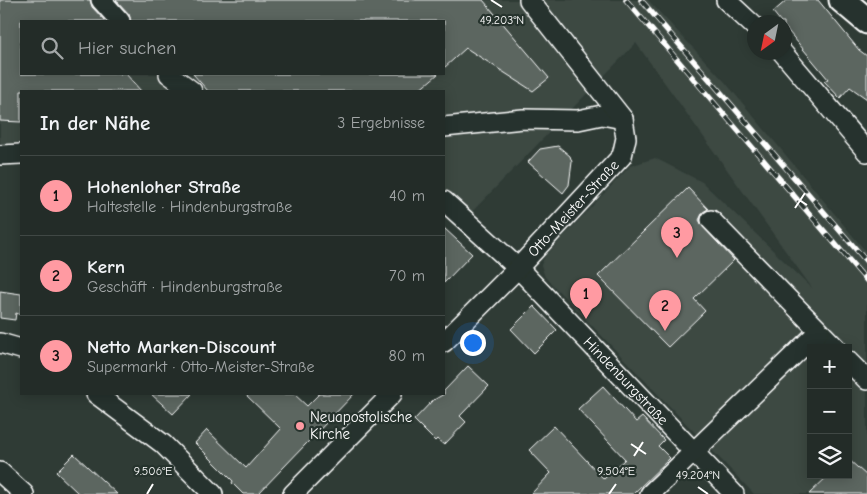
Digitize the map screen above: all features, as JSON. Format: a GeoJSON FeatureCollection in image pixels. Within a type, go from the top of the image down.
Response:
{"type":"FeatureCollection","features":[{"type":"Feature","properties":{"kind":"main road"},"geometry":{"type":"LineString","coordinates":[[842,0],[867,21]]}},
{"type":"Feature","properties":{"kind":"main road"},"geometry":{"type":"LineString","coordinates":[[855,0],[867,16]]}},
{"type":"Feature","properties":{"kind":"street"},"geometry":{"type":"LineString","coordinates":[[101,0],[119,20]]}},
{"type":"Feature","properties":{"kind":"street"},"geometry":{"type":"LineString","coordinates":[[530,0],[624,120]]}},
{"type":"Feature","properties":{"kind":"street"},"geometry":{"type":"LineString","coordinates":[[726,0],[747,20]]}},
{"type":"Feature","properties":{"kind":"street"},"geometry":{"type":"LineString","coordinates":[[789,60],[867,152]]}},
{"type":"Feature","properties":{"kind":"street"},"geometry":{"type":"LineString","coordinates":[[170,75],[191,90]]}},
{"type":"Feature","properties":{"kind":"street"},"geometry":{"type":"LineString","coordinates":[[445,127],[523,119],[578,120],[602,115],[624,120]]}},
{"type":"Feature","properties":{"kind":"street","name":"Otto-Meister-Straße"},"geometry":{"type":"LineString","coordinates":[[445,341],[518,268],[622,156],[626,138],[624,120]]}},
{"type":"Feature","properties":{"kind":"street"},"geometry":{"type":"LineString","coordinates":[[0,155],[20,154]]}},
{"type":"Feature","properties":{"kind":"street","name":"Hindenburgstraße"},"geometry":{"type":"LineString","coordinates":[[445,202],[518,268],[734,494]]}},
{"type":"Feature","properties":{"kind":"street"},"geometry":{"type":"LineString","coordinates":[[711,220],[832,344]]}},
{"type":"Feature","properties":{"kind":"street"},"geometry":{"type":"LineString","coordinates":[[650,494],[819,331]]}},
{"type":"Feature","properties":{"kind":"street"},"geometry":{"type":"LineString","coordinates":[[0,342],[20,349]]}},
{"type":"Feature","properties":{"kind":"street"},"geometry":{"type":"LineString","coordinates":[[852,365],[867,380]]}},
{"type":"Feature","properties":{"kind":"street"},"geometry":{"type":"LineString","coordinates":[[97,395],[163,444],[213,494]]}},
{"type":"Feature","properties":{"kind":"street"},"geometry":{"type":"LineString","coordinates":[[293,494],[391,395]]}},
{"type":"Feature","properties":{"kind":"street"},"geometry":{"type":"LineString","coordinates":[[0,472],[24,494]]}},
{"type":"Feature","properties":{"kind":"shaded area"},"geometry":{"type":"Polygon","coordinates":[[[0,0],[648,0],[725,82],[867,253],[867,494],[754,494],[545,277],[541,265],[545,256],[630,166],[655,158],[702,182],[812,288],[636,43],[466,218],[445,206],[445,90],[20,90],[20,146],[0,145],[0,0]]]}},
{"type":"Feature","properties":{"kind":"building"},"geometry":{"type":"Polygon","coordinates":[[[0,0],[90,0],[92,7],[104,20],[20,20],[20,75],[127,75],[140,90],[20,90],[20,122],[0,121],[0,0]]]}},
{"type":"Feature","properties":{"kind":"building"},"geometry":{"type":"Polygon","coordinates":[[[116,0],[483,0],[549,78],[533,91],[466,48],[445,67],[445,20],[131,20],[129,14],[116,0]]]}},
{"type":"Feature","properties":{"kind":"building"},"geometry":{"type":"Polygon","coordinates":[[[787,0],[818,0],[859,50],[867,56],[867,99],[850,87],[840,98],[824,81],[828,79],[792,36],[792,15],[775,15],[773,12],[787,0]]]}},
{"type":"Feature","properties":{"kind":"building"},"geometry":{"type":"Polygon","coordinates":[[[194,75],[437,75],[419,90],[207,90],[194,75]]]}},
{"type":"Feature","properties":{"kind":"building"},"geometry":{"type":"Polygon","coordinates":[[[558,146],[570,156],[572,162],[569,185],[563,193],[528,162],[540,149],[558,146]]]}},
{"type":"Feature","properties":{"kind":"building"},"geometry":{"type":"Polygon","coordinates":[[[688,188],[708,209],[703,212],[699,220],[703,227],[734,260],[694,299],[705,311],[668,347],[598,276],[688,188]]]}},
{"type":"Feature","properties":{"kind":"building"},"geometry":{"type":"Polygon","coordinates":[[[445,229],[472,254],[445,282],[445,229]]]}},
{"type":"Feature","properties":{"kind":"building"},"geometry":{"type":"Polygon","coordinates":[[[0,291],[20,294],[20,315],[16,313],[15,320],[0,318],[0,291]]]}},
{"type":"Feature","properties":{"kind":"building"},"geometry":{"type":"Polygon","coordinates":[[[534,306],[557,330],[534,353],[511,329],[534,306]]]}},
{"type":"Feature","properties":{"kind":"building"},"geometry":{"type":"Polygon","coordinates":[[[468,366],[489,386],[460,416],[466,422],[444,445],[437,439],[435,441],[414,420],[432,401],[445,395],[445,390],[468,366]]]}},
{"type":"Feature","properties":{"kind":"building"},"geometry":{"type":"Polygon","coordinates":[[[603,386],[636,422],[642,417],[664,440],[658,446],[670,458],[633,494],[531,494],[551,473],[529,450],[554,426],[604,479],[625,459],[578,409],[603,386]]]}},
{"type":"Feature","properties":{"kind":"building"},"geometry":{"type":"Polygon","coordinates":[[[152,395],[191,395],[173,414],[152,395]]]}},
{"type":"Feature","properties":{"kind":"building"},"geometry":{"type":"Polygon","coordinates":[[[246,395],[295,395],[307,406],[318,395],[353,395],[258,494],[243,494],[232,483],[233,481],[195,443],[207,430],[246,468],[281,429],[246,395]]]}},
{"type":"Feature","properties":{"kind":"building"},"geometry":{"type":"Polygon","coordinates":[[[74,454],[117,494],[79,494],[56,472],[74,454]]]}},
{"type":"Feature","properties":{"kind":"building"},"geometry":{"type":"Polygon","coordinates":[[[852,463],[867,476],[867,494],[809,494],[825,479],[852,479],[852,463]]]}},
{"type":"Feature","properties":{"kind":"railway"},"geometry":{"type":"LineString","coordinates":[[626,0],[867,281]]}},
{"type":"Feature","properties":{"kind":"railway"},"geometry":{"type":"LineString","coordinates":[[641,0],[867,262]]}},
{"type":"Feature","properties":{"kind":"place","name":"Netto Marken-Discount"},"geometry":{"type":"Point","coordinates":[677,258]}},
{"type":"Feature","properties":{"kind":"place","name":"Hohenloher Straße"},"geometry":{"type":"Point","coordinates":[586,319]}},
{"type":"Feature","properties":{"kind":"place","name":"Kern"},"geometry":{"type":"Point","coordinates":[665,331]}},
{"type":"Feature","properties":{"kind":"place","name":"Neuapostolische Kirche"},"geometry":{"type":"Point","coordinates":[300,426]}}]}
